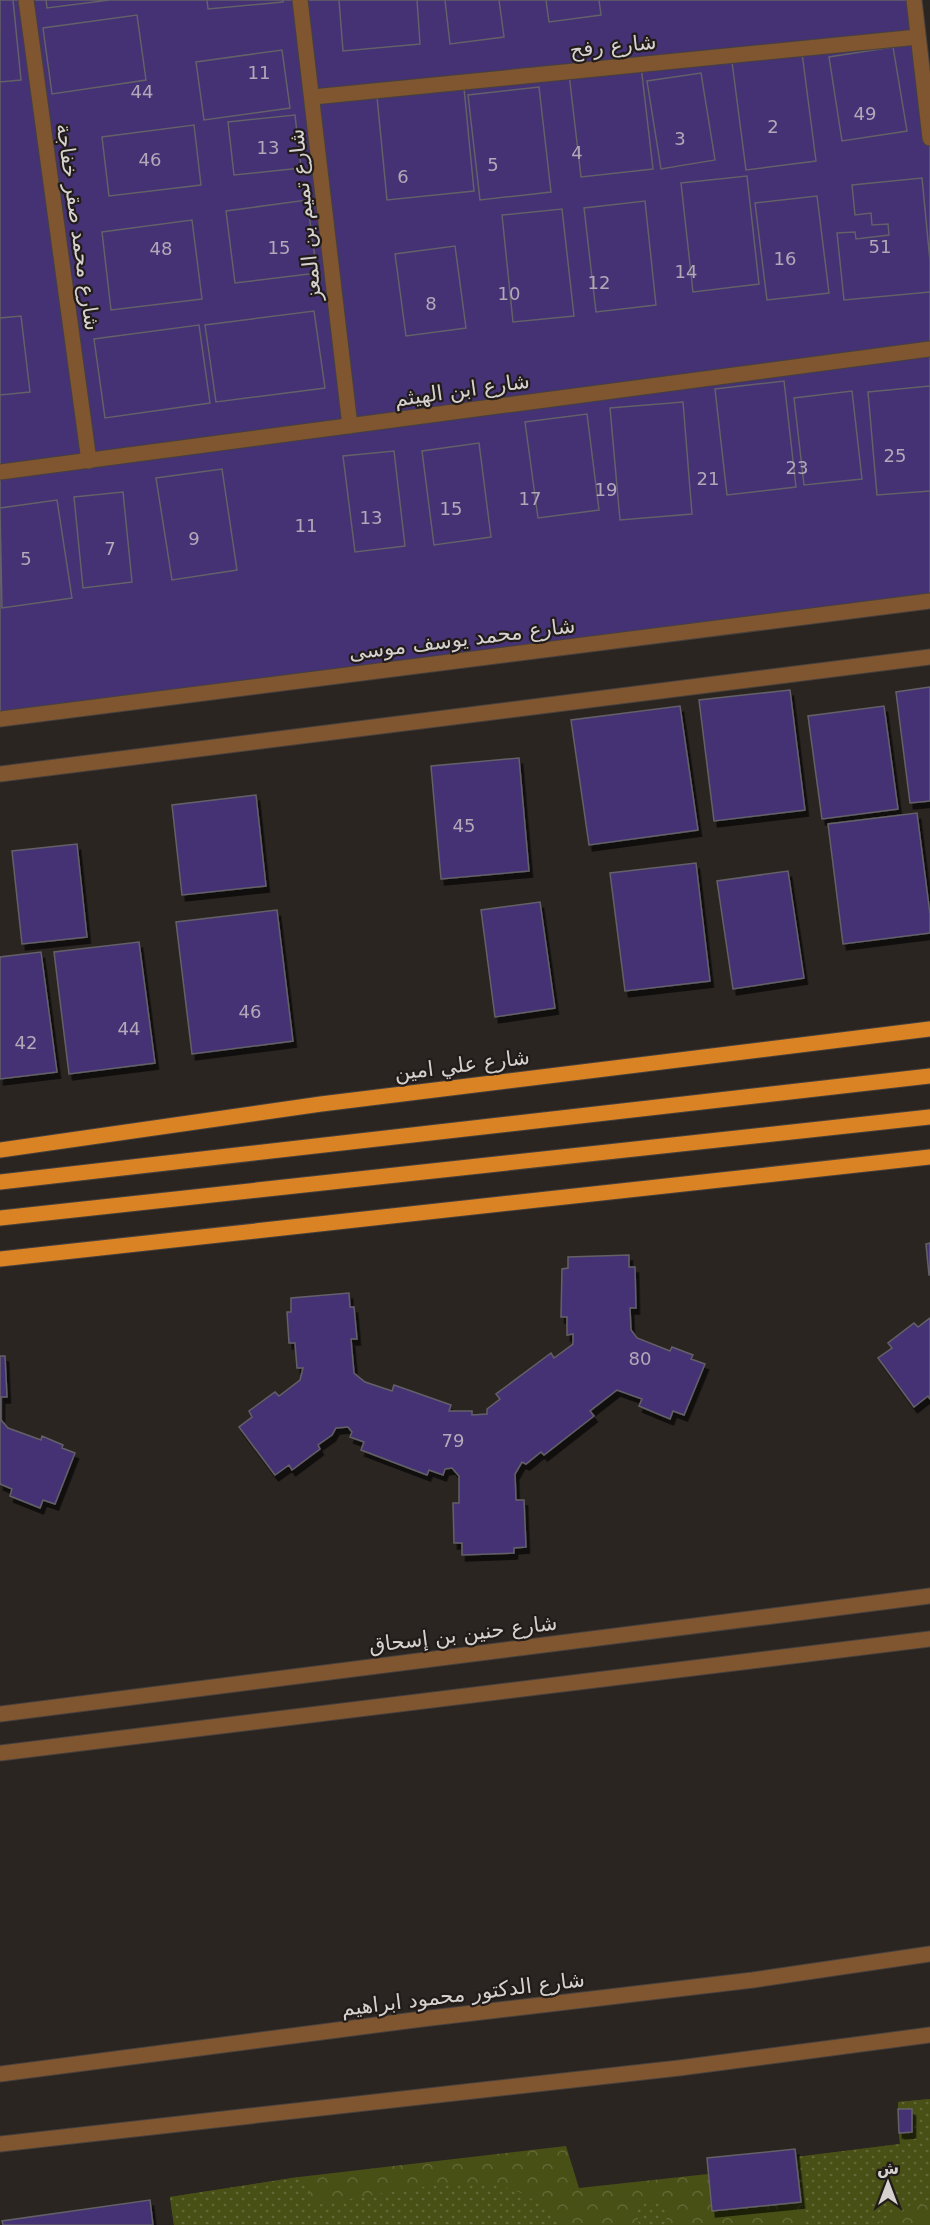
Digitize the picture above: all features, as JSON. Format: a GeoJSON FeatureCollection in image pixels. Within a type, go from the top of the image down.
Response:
{"type":"FeatureCollection","features":[{"type":"Feature","properties":{"kind":"main road","name":"شارع علي امين"},"geometry":{"type":"LineString","coordinates":[[0,1150],[321,1104],[930,1029]]}},
{"type":"Feature","properties":{"kind":"main road"},"geometry":{"type":"LineString","coordinates":[[0,1182],[930,1076]]}},
{"type":"Feature","properties":{"kind":"main road"},"geometry":{"type":"LineString","coordinates":[[0,1218],[930,1117]]}},
{"type":"Feature","properties":{"kind":"main road"},"geometry":{"type":"LineString","coordinates":[[0,1259],[930,1157]]}},
{"type":"Feature","properties":{"kind":"street","name":"شارع محمد صقر خفاجة"},"geometry":{"type":"LineString","coordinates":[[26,0],[89,460]]}},
{"type":"Feature","properties":{"kind":"street","name":"شارع تميم بن المعز"},"geometry":{"type":"LineString","coordinates":[[300,0],[350,426]]}},
{"type":"Feature","properties":{"kind":"street"},"geometry":{"type":"LineString","coordinates":[[914,0],[930,138]]}},
{"type":"Feature","properties":{"kind":"street","name":"شارع رفح"},"geometry":{"type":"LineString","coordinates":[[313,96],[918,37]]}},
{"type":"Feature","properties":{"kind":"street","name":"شارع ابن الهيثم"},"geometry":{"type":"LineString","coordinates":[[0,472],[930,349]]}},
{"type":"Feature","properties":{"kind":"street","name":"شارع محمد يوسف موسى"},"geometry":{"type":"LineString","coordinates":[[0,719],[930,601]]}},
{"type":"Feature","properties":{"kind":"street"},"geometry":{"type":"LineString","coordinates":[[0,774],[930,657]]}},
{"type":"Feature","properties":{"kind":"street","name":"شارع حنين بن إسحاق"},"geometry":{"type":"LineString","coordinates":[[0,1714],[930,1596]]}},
{"type":"Feature","properties":{"kind":"street"},"geometry":{"type":"LineString","coordinates":[[0,1753],[930,1639]]}},
{"type":"Feature","properties":{"kind":"street","name":"شارع الدكتور محمود ابراهيم"},"geometry":{"type":"LineString","coordinates":[[0,2074],[411,2020],[753,1980],[930,1954]]}},
{"type":"Feature","properties":{"kind":"street"},"geometry":{"type":"LineString","coordinates":[[0,2144],[680,2068],[930,2035]]}},
{"type":"Feature","properties":{"kind":"green space"},"geometry":{"type":"Polygon","coordinates":[[[930,2099],[930,2225],[174,2225],[170,2197],[299,2177],[566,2146],[579,2188],[708,2174],[707,2158],[795,2149],[797,2157],[900,2144],[898,2102],[930,2099]]]}},
{"type":"Feature","properties":{"kind":"green space"},"geometry":{"type":"Polygon","coordinates":[[[930,2099],[930,2201],[883,2219],[877,2225],[805,2225],[796,2157],[900,2144],[899,2133],[912,2132],[912,2109],[898,2109],[898,2102],[930,2099]]]}},
{"type":"Feature","properties":{"kind":"green space"},"geometry":{"type":"Polygon","coordinates":[[[299,2177],[317,2205],[418,2188],[445,2185],[495,2185],[528,2197],[568,2225],[174,2225],[170,2197],[299,2177]]]}},
{"type":"Feature","properties":{"kind":"green space"},"geometry":{"type":"Polygon","coordinates":[[[648,2200],[658,2202],[665,2208],[667,2216],[664,2225],[640,2225],[638,2222],[638,2208],[648,2200]]]}},
{"type":"Feature","properties":{"kind":"building"},"geometry":{"type":"Polygon","coordinates":[[[0,0],[13,0],[21,80],[0,82],[0,0]]]}},
{"type":"Feature","properties":{"kind":"building"},"geometry":{"type":"Polygon","coordinates":[[[0,0],[913,0],[930,141],[930,601],[0,720],[0,0]]]}},
{"type":"Feature","properties":{"kind":"building"},"geometry":{"type":"Polygon","coordinates":[[[46,0],[110,0],[47,8],[46,0]]]}},
{"type":"Feature","properties":{"kind":"building"},"geometry":{"type":"Polygon","coordinates":[[[207,0],[283,0],[283,2],[208,9],[207,0]]]}},
{"type":"Feature","properties":{"kind":"building"},"geometry":{"type":"Polygon","coordinates":[[[339,0],[417,0],[420,44],[343,51],[339,0]]]}},
{"type":"Feature","properties":{"kind":"building"},"geometry":{"type":"Polygon","coordinates":[[[445,0],[499,0],[504,37],[450,44],[445,0]]]}},
{"type":"Feature","properties":{"kind":"building"},"geometry":{"type":"Polygon","coordinates":[[[546,0],[599,0],[601,15],[549,22],[546,0]]]}},
{"type":"Feature","properties":{"kind":"building"},"geometry":{"type":"Polygon","coordinates":[[[137,15],[146,80],[52,94],[43,28],[137,15]]]}},
{"type":"Feature","properties":{"kind":"building"},"geometry":{"type":"Polygon","coordinates":[[[893,47],[907,131],[842,141],[829,57],[893,47]]]}},
{"type":"Feature","properties":{"kind":"building"},"geometry":{"type":"Polygon","coordinates":[[[282,50],[290,108],[204,120],[196,62],[282,50]]]}},
{"type":"Feature","properties":{"kind":"building"},"geometry":{"type":"Polygon","coordinates":[[[802,53],[816,161],[746,170],[732,62],[802,53]]]}},
{"type":"Feature","properties":{"kind":"building"},"geometry":{"type":"Polygon","coordinates":[[[641,66],[653,169],[581,177],[569,74],[641,66]]]}},
{"type":"Feature","properties":{"kind":"building"},"geometry":{"type":"Polygon","coordinates":[[[701,73],[715,160],[661,169],[647,81],[701,73]]]}},
{"type":"Feature","properties":{"kind":"building"},"geometry":{"type":"Polygon","coordinates":[[[539,87],[551,192],[480,200],[468,95],[539,87]]]}},
{"type":"Feature","properties":{"kind":"building"},"geometry":{"type":"Polygon","coordinates":[[[464,88],[474,191],[387,200],[377,97],[464,88]]]}},
{"type":"Feature","properties":{"kind":"building"},"geometry":{"type":"Polygon","coordinates":[[[295,115],[301,168],[234,175],[228,122],[295,115]]]}},
{"type":"Feature","properties":{"kind":"building"},"geometry":{"type":"Polygon","coordinates":[[[194,125],[201,185],[109,196],[102,137],[194,125]]]}},
{"type":"Feature","properties":{"kind":"building"},"geometry":{"type":"Polygon","coordinates":[[[747,176],[759,284],[693,292],[681,183],[747,176]]]}},
{"type":"Feature","properties":{"kind":"building"},"geometry":{"type":"Polygon","coordinates":[[[922,178],[930,261],[930,292],[844,300],[837,233],[855,232],[856,239],[889,235],[888,224],[872,225],[871,213],[855,215],[852,185],[922,178]]]}},
{"type":"Feature","properties":{"kind":"building"},"geometry":{"type":"Polygon","coordinates":[[[817,196],[829,293],[767,300],[755,203],[817,196]]]}},
{"type":"Feature","properties":{"kind":"building"},"geometry":{"type":"Polygon","coordinates":[[[307,200],[317,273],[235,283],[226,211],[307,200]]]}},
{"type":"Feature","properties":{"kind":"building"},"geometry":{"type":"Polygon","coordinates":[[[645,201],[656,305],[596,312],[584,208],[645,201]]]}},
{"type":"Feature","properties":{"kind":"building"},"geometry":{"type":"Polygon","coordinates":[[[562,209],[574,316],[513,322],[502,215],[562,209]]]}},
{"type":"Feature","properties":{"kind":"building"},"geometry":{"type":"Polygon","coordinates":[[[192,220],[202,299],[111,310],[102,232],[192,220]]]}},
{"type":"Feature","properties":{"kind":"building"},"geometry":{"type":"Polygon","coordinates":[[[455,246],[466,328],[406,336],[395,254],[455,246]]]}},
{"type":"Feature","properties":{"kind":"building"},"geometry":{"type":"Polygon","coordinates":[[[314,311],[325,388],[216,402],[205,325],[314,311]]]}},
{"type":"Feature","properties":{"kind":"building"},"geometry":{"type":"Polygon","coordinates":[[[21,316],[30,392],[0,395],[0,318],[21,316]]]}},
{"type":"Feature","properties":{"kind":"building"},"geometry":{"type":"Polygon","coordinates":[[[199,325],[210,403],[105,418],[94,339],[199,325]]]}},
{"type":"Feature","properties":{"kind":"building"},"geometry":{"type":"Polygon","coordinates":[[[784,381],[796,487],[727,495],[715,389],[784,381]]]}},
{"type":"Feature","properties":{"kind":"building"},"geometry":{"type":"Polygon","coordinates":[[[930,386],[930,491],[877,495],[868,392],[930,386]]]}},
{"type":"Feature","properties":{"kind":"building"},"geometry":{"type":"Polygon","coordinates":[[[852,391],[862,479],[804,485],[794,398],[852,391]]]}},
{"type":"Feature","properties":{"kind":"building"},"geometry":{"type":"Polygon","coordinates":[[[683,402],[692,514],[620,520],[610,408],[683,402]]]}},
{"type":"Feature","properties":{"kind":"building"},"geometry":{"type":"Polygon","coordinates":[[[587,414],[599,510],[538,518],[525,422],[587,414]]]}},
{"type":"Feature","properties":{"kind":"building"},"geometry":{"type":"Polygon","coordinates":[[[479,443],[491,537],[434,545],[422,451],[479,443]]]}},
{"type":"Feature","properties":{"kind":"building"},"geometry":{"type":"Polygon","coordinates":[[[394,451],[405,546],[355,552],[343,456],[394,451]]]}},
{"type":"Feature","properties":{"kind":"building"},"geometry":{"type":"Polygon","coordinates":[[[222,469],[237,570],[172,580],[156,478],[222,469]]]}},
{"type":"Feature","properties":{"kind":"building"},"geometry":{"type":"Polygon","coordinates":[[[123,492],[132,582],[83,588],[74,497],[123,492]]]}},
{"type":"Feature","properties":{"kind":"building"},"geometry":{"type":"Polygon","coordinates":[[[57,500],[72,598],[2,608],[0,508],[57,500]]]}},
{"type":"Feature","properties":{"kind":"building"},"geometry":{"type":"Polygon","coordinates":[[[930,687],[930,801],[910,803],[896,692],[930,687]]]}},
{"type":"Feature","properties":{"kind":"building"},"geometry":{"type":"Polygon","coordinates":[[[790,690],[805,810],[714,821],[699,700],[790,690]]]}},
{"type":"Feature","properties":{"kind":"building"},"geometry":{"type":"Polygon","coordinates":[[[680,706],[698,830],[589,845],[571,720],[680,706]]]}},
{"type":"Feature","properties":{"kind":"building"},"geometry":{"type":"Polygon","coordinates":[[[884,706],[898,809],[822,819],[808,716],[884,706]]]}},
{"type":"Feature","properties":{"kind":"building"},"geometry":{"type":"Polygon","coordinates":[[[519,758],[529,871],[441,879],[431,766],[519,758]]]}},
{"type":"Feature","properties":{"kind":"building"},"geometry":{"type":"Polygon","coordinates":[[[256,795],[266,886],[182,895],[172,805],[256,795]]]}},
{"type":"Feature","properties":{"kind":"building"},"geometry":{"type":"Polygon","coordinates":[[[917,813],[930,914],[930,933],[843,944],[828,824],[917,813]]]}},
{"type":"Feature","properties":{"kind":"building"},"geometry":{"type":"Polygon","coordinates":[[[77,844],[87,937],[22,944],[12,851],[77,844]]]}},
{"type":"Feature","properties":{"kind":"building"},"geometry":{"type":"Polygon","coordinates":[[[696,863],[710,981],[625,991],[610,873],[696,863]]]}},
{"type":"Feature","properties":{"kind":"building"},"geometry":{"type":"Polygon","coordinates":[[[788,871],[804,978],[733,989],[717,881],[788,871]]]}},
{"type":"Feature","properties":{"kind":"building"},"geometry":{"type":"Polygon","coordinates":[[[540,902],[555,1008],[495,1017],[481,910],[540,902]]]}},
{"type":"Feature","properties":{"kind":"building"},"geometry":{"type":"Polygon","coordinates":[[[277,910],[293,1041],[192,1054],[176,922],[277,910]]]}},
{"type":"Feature","properties":{"kind":"building"},"geometry":{"type":"Polygon","coordinates":[[[139,942],[155,1063],[69,1074],[54,952],[139,942]]]}},
{"type":"Feature","properties":{"kind":"building"},"geometry":{"type":"Polygon","coordinates":[[[41,952],[57,1072],[0,1079],[0,957],[41,952]]]}},
{"type":"Feature","properties":{"kind":"building"},"geometry":{"type":"Polygon","coordinates":[[[930,1243],[930,1275],[929,1275],[926,1244],[930,1243]]]}},
{"type":"Feature","properties":{"kind":"building"},"geometry":{"type":"Polygon","coordinates":[[[629,1255],[629,1267],[635,1267],[636,1308],[630,1308],[631,1330],[637,1338],[670,1351],[672,1347],[693,1355],[691,1359],[705,1364],[684,1415],[673,1411],[670,1419],[639,1406],[642,1399],[617,1390],[590,1411],[594,1416],[544,1455],[541,1452],[526,1464],[522,1462],[515,1474],[516,1500],[524,1500],[526,1547],[514,1548],[514,1553],[462,1555],[462,1543],[454,1543],[453,1503],[459,1503],[459,1476],[452,1468],[445,1469],[443,1475],[429,1470],[427,1475],[361,1450],[364,1442],[350,1437],[352,1432],[348,1427],[336,1428],[332,1435],[318,1445],[320,1449],[292,1470],[289,1465],[275,1475],[239,1427],[252,1417],[249,1411],[275,1392],[279,1396],[300,1380],[303,1368],[297,1368],[295,1343],[289,1343],[287,1312],[291,1312],[291,1298],[349,1293],[350,1307],[354,1307],[357,1339],[351,1339],[354,1373],[365,1382],[392,1391],[394,1385],[451,1405],[449,1411],[472,1411],[472,1415],[487,1414],[487,1409],[500,1399],[496,1394],[551,1353],[554,1358],[573,1344],[573,1334],[567,1335],[567,1317],[561,1317],[562,1269],[568,1268],[568,1257],[629,1255]]]}},
{"type":"Feature","properties":{"kind":"building"},"geometry":{"type":"Polygon","coordinates":[[[930,1318],[930,1399],[928,1396],[914,1407],[878,1358],[892,1348],[888,1343],[914,1323],[918,1327],[930,1318]]]}},
{"type":"Feature","properties":{"kind":"building"},"geometry":{"type":"Polygon","coordinates":[[[0,1356],[5,1356],[7,1397],[1,1397],[1,1420],[8,1428],[41,1440],[42,1436],[75,1453],[55,1504],[43,1500],[40,1508],[10,1496],[12,1489],[0,1484],[0,1356]]]}},
{"type":"Feature","properties":{"kind":"building"},"geometry":{"type":"Polygon","coordinates":[[[898,2109],[912,2109],[912,2132],[899,2133],[898,2109]]]}},
{"type":"Feature","properties":{"kind":"building"},"geometry":{"type":"Polygon","coordinates":[[[795,2149],[801,2202],[712,2211],[707,2158],[795,2149]]]}},
{"type":"Feature","properties":{"kind":"building"},"geometry":{"type":"Polygon","coordinates":[[[150,2200],[153,2225],[3,2225],[2,2221],[150,2200]]]}}]}
